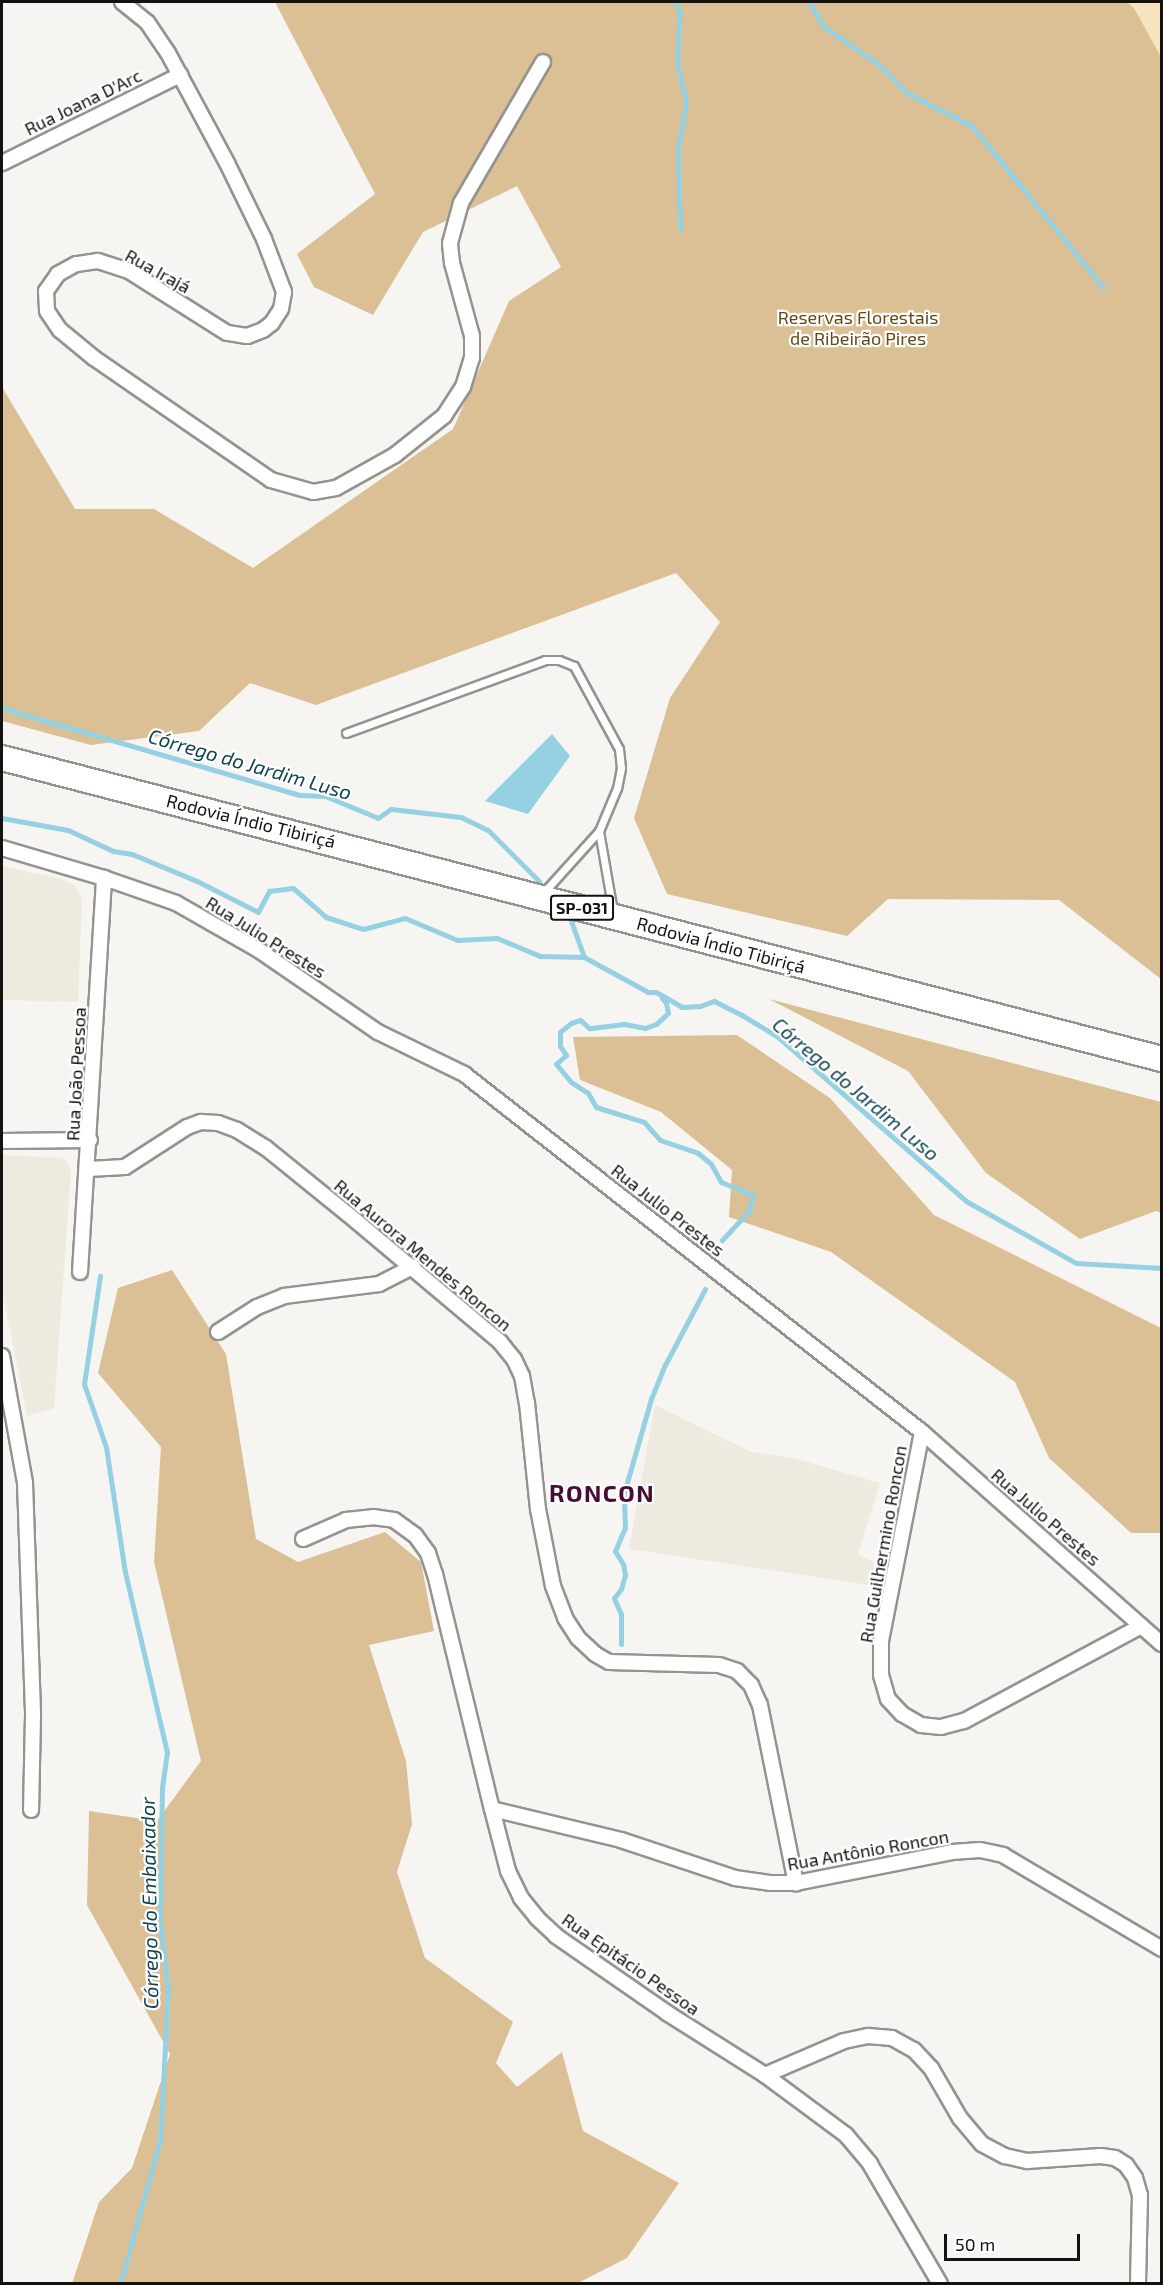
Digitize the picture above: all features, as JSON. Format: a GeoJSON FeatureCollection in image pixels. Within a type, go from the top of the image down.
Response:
{"type":"FeatureCollection","features":[{"type":"Feature","properties":{"kind":"highway","name":"Rodovia Índio Tibiriçá"},"geometry":{"type":"LineString","coordinates":[[2,758],[1161,1059]]}},
{"type":"Feature","properties":{"kind":"street","name":"Rua Irajá"},"geometry":{"type":"LineString","coordinates":[[122,2],[147,22],[180,75],[264,239],[284,292],[281,309],[272,323],[263,330],[247,336],[227,333],[129,271],[98,261],[76,264],[58,274],[46,291],[47,311],[60,330],[94,358],[271,480],[313,492],[336,488],[395,455],[444,416],[464,387],[472,358],[472,336],[452,263],[450,243],[461,203],[543,62]]}},
{"type":"Feature","properties":{"kind":"street","name":"Rua Joana D'Arc"},"geometry":{"type":"LineString","coordinates":[[2,163],[180,75]]}},
{"type":"Feature","properties":{"kind":"street","name":"Rua Julio Prestes"},"geometry":{"type":"LineString","coordinates":[[2,848],[104,878],[176,903],[222,927],[378,1032],[464,1074],[922,1432],[1161,1644]]}},
{"type":"Feature","properties":{"kind":"street","name":"Rua João Pessoa"},"geometry":{"type":"LineString","coordinates":[[80,1272],[90,1140],[104,878]]}},
{"type":"Feature","properties":{"kind":"street","name":"Rua Aurora Mendes Roncon"},"geometry":{"type":"LineString","coordinates":[[88,1169],[125,1167],[187,1127],[201,1122],[218,1123],[237,1130],[266,1148],[479,1322],[514,1359],[522,1376],[538,1509],[553,1586],[565,1618],[578,1638],[595,1654],[609,1662],[719,1665],[736,1671],[751,1685],[760,1704],[796,1883]]}},
{"type":"Feature","properties":{"kind":"street"},"geometry":{"type":"LineString","coordinates":[[2,1141],[90,1140]]}},
{"type":"Feature","properties":{"kind":"street"},"geometry":{"type":"LineString","coordinates":[[218,1332],[256,1307],[284,1296],[380,1284],[413,1267]]}},
{"type":"Feature","properties":{"kind":"street"},"geometry":{"type":"LineString","coordinates":[[2,1356],[25,1483],[33,1716],[31,1810]]}},
{"type":"Feature","properties":{"kind":"street","name":"Rua Guilhermino Roncon"},"geometry":{"type":"LineString","coordinates":[[922,1432],[881,1641],[881,1675],[888,1699],[902,1714],[921,1725],[942,1727],[964,1721],[995,1707],[1141,1626]]}},
{"type":"Feature","properties":{"kind":"street","name":"Rua Epitácio Pessoa"},"geometry":{"type":"LineString","coordinates":[[303,1539],[346,1520],[372,1516],[394,1520],[415,1534],[428,1552],[435,1574],[508,1870],[521,1898],[556,1936],[658,2006],[765,2074],[846,2135],[870,2164],[940,2283]]}},
{"type":"Feature","properties":{"kind":"street","name":"Rua Antônio Roncon"},"geometry":{"type":"LineString","coordinates":[[492,1809],[621,1840],[735,1878],[770,1883],[796,1883],[952,1852],[980,1850],[1004,1855],[1161,1949]]}},
{"type":"Feature","properties":{"kind":"street"},"geometry":{"type":"LineString","coordinates":[[765,2074],[844,2041],[868,2036],[892,2038],[914,2050],[931,2068],[960,2118],[982,2144],[1005,2156],[1027,2161],[1101,2156],[1115,2158],[1126,2165],[1135,2178],[1140,2195],[1138,2283]]}},
{"type":"Feature","properties":{"kind":"lane"},"geometry":{"type":"LineString","coordinates":[[346,733],[545,660],[559,660],[574,666],[582,676],[619,749],[621,768],[617,788],[599,831],[539,897]]}},
{"type":"Feature","properties":{"kind":"lane"},"geometry":{"type":"LineString","coordinates":[[599,831],[614,917]]}},
{"type":"Feature","properties":{"kind":"shaded area"},"geometry":{"type":"Polygon","coordinates":[[[1127,2],[1161,2],[1161,59],[1134,8],[1127,2]]]}},
{"type":"Feature","properties":{"kind":"shaded area"},"geometry":{"type":"Polygon","coordinates":[[[2,866],[61,879],[74,885],[82,899],[78,1002],[2,1000],[2,866]]]}},
{"type":"Feature","properties":{"kind":"shaded area"},"geometry":{"type":"Polygon","coordinates":[[[2,1155],[65,1158],[71,1171],[54,1408],[27,1416],[2,1290],[2,1155]]]}},
{"type":"Feature","properties":{"kind":"shaded area"},"geometry":{"type":"Polygon","coordinates":[[[655,1405],[751,1452],[793,1458],[880,1483],[858,1554],[874,1563],[870,1585],[629,1549],[655,1405]]]}},
{"type":"Feature","properties":{"kind":"green space","name":"Reservas Florestais de Ribeirão Pires"},"geometry":{"type":"Polygon","coordinates":[[[275,2],[1127,2],[1134,8],[1162,59],[1161,979],[1059,900],[888,899],[847,936],[667,894],[634,818],[670,698],[720,622],[676,573],[316,705],[250,683],[199,731],[91,745],[2,721],[2,387],[75,509],[154,509],[253,568],[453,429],[509,301],[561,267],[517,186],[423,232],[373,315],[314,287],[297,254],[375,194],[275,2]]]}},
{"type":"Feature","properties":{"kind":"green space"},"geometry":{"type":"Polygon","coordinates":[[[769,999],[1161,1102],[1161,1213],[1156,1211],[1080,1239],[986,1173],[908,1071],[769,999]]]}},
{"type":"Feature","properties":{"kind":"green space"},"geometry":{"type":"Polygon","coordinates":[[[737,1035],[830,1098],[934,1215],[1161,1328],[1161,1533],[1131,1533],[1049,1458],[1015,1382],[831,1252],[729,1217],[732,1170],[661,1112],[580,1080],[573,1037],[737,1035]]]}},
{"type":"Feature","properties":{"kind":"green space"},"geometry":{"type":"Polygon","coordinates":[[[172,1270],[226,1354],[256,1539],[298,1562],[385,1532],[421,1562],[434,1631],[369,1645],[406,1761],[412,1824],[397,1872],[425,1958],[513,2022],[496,2063],[517,2087],[562,2052],[583,2131],[679,2183],[627,2258],[578,2283],[72,2284],[99,2202],[132,2168],[170,2054],[87,1905],[89,1811],[157,1821],[201,1761],[154,1562],[161,1447],[98,1373],[118,1288],[172,1270]]]}},
{"type":"Feature","properties":{"kind":"water"},"geometry":{"type":"Polygon","coordinates":[[[552,734],[570,756],[528,814],[485,801],[552,734]]]}},
{"type":"Feature","properties":{"kind":"waterway"},"geometry":{"type":"LineString","coordinates":[[676,2],[680,13],[677,62],[686,102],[678,148],[680,230]]}},
{"type":"Feature","properties":{"kind":"waterway"},"geometry":{"type":"LineString","coordinates":[[809,2],[823,26],[877,63],[907,93],[972,126],[1103,287]]}},
{"type":"Feature","properties":{"kind":"waterway","name":"Córrego do Jardim Luso"},"geometry":{"type":"LineString","coordinates":[[2,708],[299,795],[325,796],[378,818],[391,809],[461,817],[488,830],[539,881]]}},
{"type":"Feature","properties":{"kind":"waterway","name":"Córrego do Jardim Luso"},"geometry":{"type":"LineString","coordinates":[[2,818],[68,830],[113,851],[132,854],[197,881],[258,912],[269,891],[293,888],[326,917],[363,929],[405,918],[457,940],[497,938],[540,956],[584,957],[648,992],[656,992],[682,1007],[700,1006],[714,1001],[778,1037],[966,1201],[1076,1263],[1162,1268]]}},
{"type":"Feature","properties":{"kind":"waterway"},"geometry":{"type":"LineString","coordinates":[[570,918],[584,957]]}},
{"type":"Feature","properties":{"kind":"waterway"},"geometry":{"type":"LineString","coordinates":[[662,998],[666,1003],[668,1013],[656,1024],[645,1028],[624,1024],[589,1028],[580,1020],[571,1023],[560,1032],[560,1046],[566,1055],[556,1064],[571,1082],[588,1093],[596,1107],[644,1122],[660,1140],[698,1153],[711,1164],[721,1182],[753,1195],[749,1211],[722,1240]]}},
{"type":"Feature","properties":{"kind":"waterway","name":"Córrego do Embaixador"},"geometry":{"type":"LineString","coordinates":[[100,1276],[84,1384],[106,1447],[125,1572],[167,1752],[162,1788],[160,1922],[168,1989],[160,2140],[120,2284]]}},
{"type":"Feature","properties":{"kind":"waterway"},"geometry":{"type":"LineString","coordinates":[[621,1644],[621,1614],[614,1598],[621,1589],[625,1575],[623,1564],[615,1551],[625,1528],[624,1493],[651,1399],[665,1365],[705,1289]]}},
{"type":"Feature","properties":{"kind":"district","name":"RONCON"},"geometry":{"type":"Point","coordinates":[602,1493]}}]}
